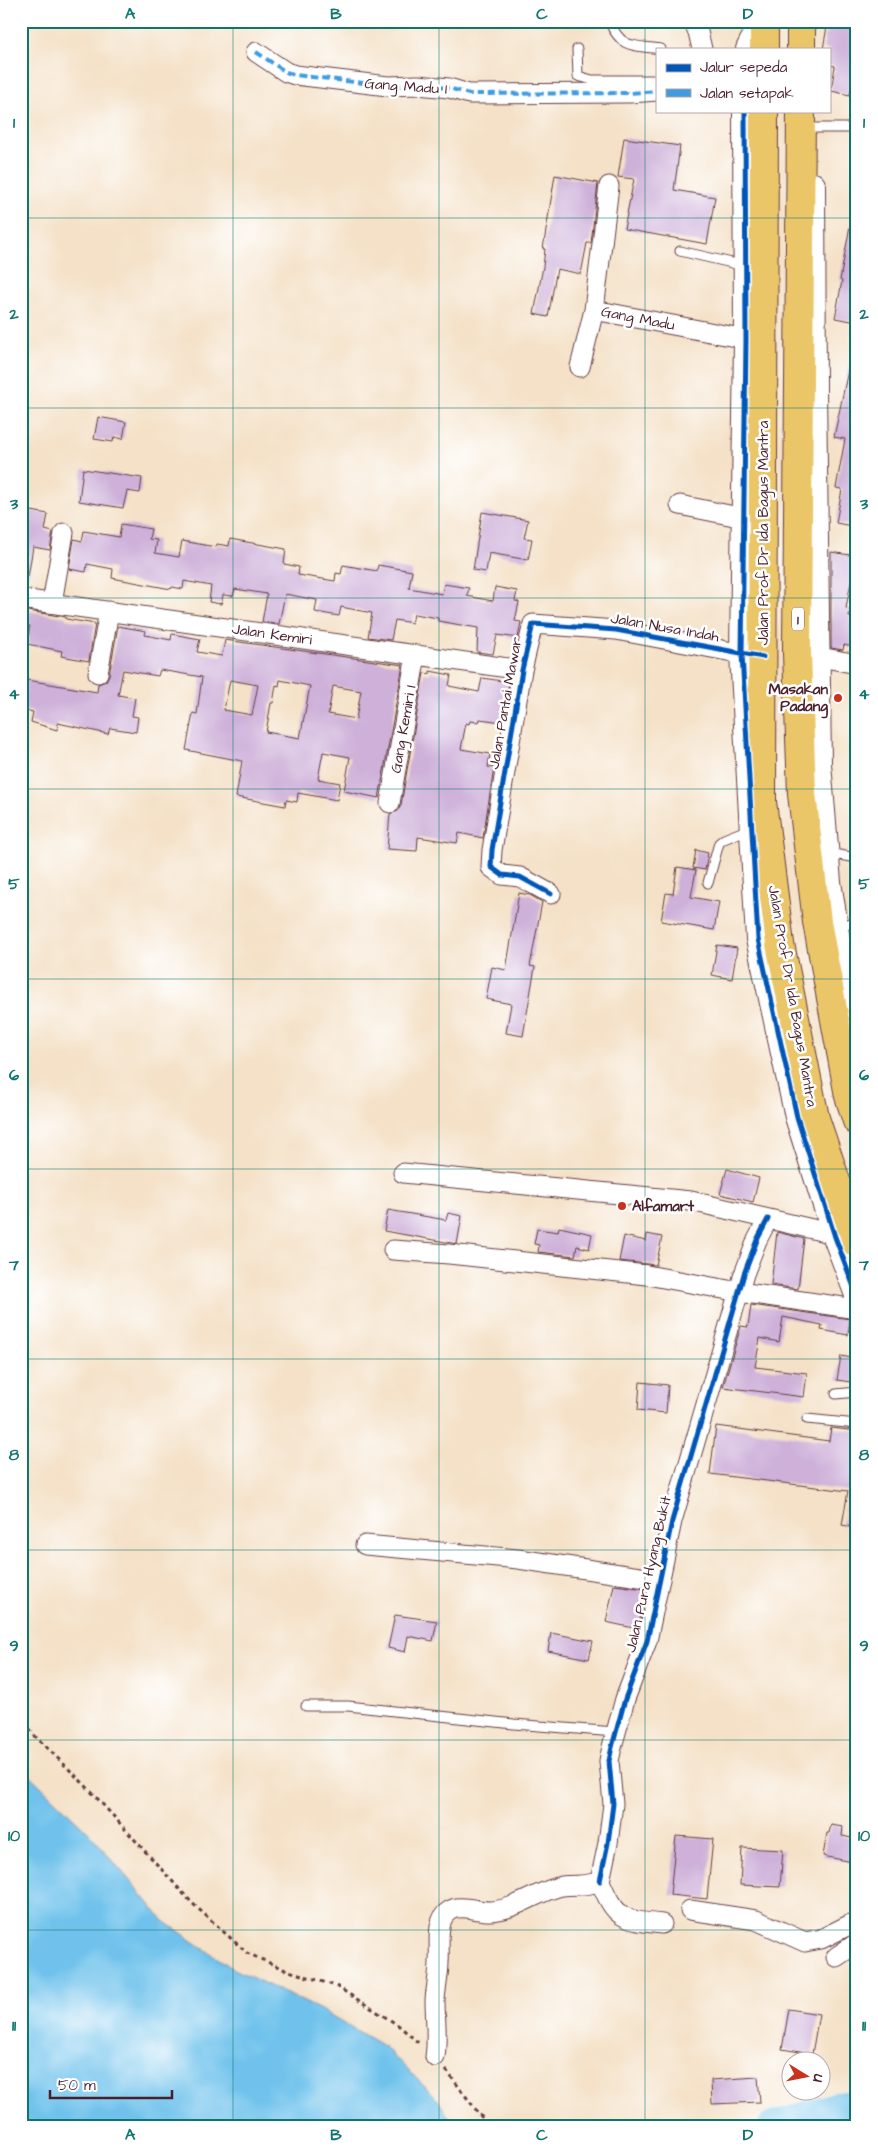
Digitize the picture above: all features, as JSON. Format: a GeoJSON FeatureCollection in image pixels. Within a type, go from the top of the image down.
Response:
{"type":"FeatureCollection","features":[{"type":"Feature","properties":{"kind":"highway"},"geometry":{"type":"LineString","coordinates":[[763,21],[764,48]]}},
{"type":"Feature","properties":{"kind":"highway"},"geometry":{"type":"LineString","coordinates":[[801,48],[802,21]]}},
{"type":"Feature","properties":{"kind":"highway","name":"Jalan Prof Dr Ida Bagus Mantra"},"geometry":{"type":"LineString","coordinates":[[764,112],[753,655],[762,802],[780,944],[815,1118],[845,1239]]}},
{"type":"Feature","properties":{"kind":"highway","name":"1"},"geometry":{"type":"LineString","coordinates":[[807,120],[807,654],[802,794],[817,851],[817,922],[849,1096],[857,1121]]}},
{"type":"Feature","properties":{"kind":"street"},"geometry":{"type":"LineString","coordinates":[[693,21],[702,48]]}},
{"type":"Feature","properties":{"kind":"street"},"geometry":{"type":"LineString","coordinates":[[749,48],[763,21]]}},
{"type":"Feature","properties":{"kind":"street"},"geometry":{"type":"LineString","coordinates":[[802,21],[808,32],[811,48]]}},
{"type":"Feature","properties":{"kind":"street","name":"Gang Madu I"},"geometry":{"type":"LineString","coordinates":[[256,52],[295,75],[388,86],[418,85],[449,88],[469,94],[630,93],[656,91]]}},
{"type":"Feature","properties":{"kind":"street"},"geometry":{"type":"LineString","coordinates":[[745,112],[746,339],[744,518],[753,655],[752,828],[758,939],[797,1117],[845,1239],[857,1295]]}},
{"type":"Feature","properties":{"kind":"street","name":"Gang Madu"},"geometry":{"type":"LineString","coordinates":[[609,186],[594,310],[746,339]]}},
{"type":"Feature","properties":{"kind":"street"},"geometry":{"type":"LineString","coordinates":[[580,367],[594,310]]}},
{"type":"Feature","properties":{"kind":"street"},"geometry":{"type":"LineString","coordinates":[[680,505],[744,518]]}},
{"type":"Feature","properties":{"kind":"street"},"geometry":{"type":"LineString","coordinates":[[52,603],[64,533]]}},
{"type":"Feature","properties":{"kind":"street","name":"Jalan Kemiri"},"geometry":{"type":"LineString","coordinates":[[21,599],[522,670]]}},
{"type":"Feature","properties":{"kind":"street"},"geometry":{"type":"LineString","coordinates":[[98,673],[109,611]]}},
{"type":"Feature","properties":{"kind":"street","name":"Jalan Nusa Indah"},"geometry":{"type":"LineString","coordinates":[[534,624],[616,630],[753,655]]}},
{"type":"Feature","properties":{"kind":"street","name":"Jalan Pantai Mawar"},"geometry":{"type":"LineString","coordinates":[[534,624],[522,670],[492,850],[491,867],[502,875],[520,877],[551,894]]}},
{"type":"Feature","properties":{"kind":"street"},"geometry":{"type":"LineString","coordinates":[[807,654],[857,664]]}},
{"type":"Feature","properties":{"kind":"street","name":"Gang Kemiri I"},"geometry":{"type":"LineString","coordinates":[[390,803],[416,655]]}},
{"type":"Feature","properties":{"kind":"street"},"geometry":{"type":"LineString","coordinates":[[817,851],[846,925],[846,991],[856,1026]]}},
{"type":"Feature","properties":{"kind":"street"},"geometry":{"type":"LineString","coordinates":[[403,1173],[691,1201],[845,1239]]}},
{"type":"Feature","properties":{"kind":"street","name":"Jalan Pura Hyang Bukit"},"geometry":{"type":"LineString","coordinates":[[600,1881],[608,1843],[613,1804],[609,1761],[615,1732],[647,1641],[672,1521],[739,1292],[757,1240],[768,1220]]}},
{"type":"Feature","properties":{"kind":"street"},"geometry":{"type":"LineString","coordinates":[[393,1250],[612,1271],[857,1309]]}},
{"type":"Feature","properties":{"kind":"street"},"geometry":{"type":"LineString","coordinates":[[365,1545],[518,1559],[660,1580]]}},
{"type":"Feature","properties":{"kind":"street"},"geometry":{"type":"LineString","coordinates":[[435,2057],[438,2036],[436,1999],[440,1925],[443,1916],[450,1910],[458,1908],[491,1911],[505,1909],[521,1904],[547,1890],[563,1886],[593,1885],[600,1881],[613,1908],[620,1915],[630,1920],[662,1924]]}},
{"type":"Feature","properties":{"kind":"street"},"geometry":{"type":"LineString","coordinates":[[690,1910],[756,1920],[805,1942],[821,1939],[857,1921]]}},
{"type":"Feature","properties":{"kind":"street"},"geometry":{"type":"LineString","coordinates":[[836,1956],[857,1943]]}},
{"type":"Feature","properties":{"kind":"lane"},"geometry":{"type":"LineString","coordinates":[[609,21],[616,36],[624,43],[656,48]]}},
{"type":"Feature","properties":{"kind":"lane"},"geometry":{"type":"LineString","coordinates":[[577,49],[578,76],[592,80],[656,80]]}},
{"type":"Feature","properties":{"kind":"lane"},"geometry":{"type":"LineString","coordinates":[[807,120],[857,128]]}},
{"type":"Feature","properties":{"kind":"lane"},"geometry":{"type":"LineString","coordinates":[[680,251],[746,266]]}},
{"type":"Feature","properties":{"kind":"lane"},"geometry":{"type":"LineString","coordinates":[[708,883],[719,843],[724,839],[752,828]]}},
{"type":"Feature","properties":{"kind":"lane"},"geometry":{"type":"LineString","coordinates":[[817,851],[857,858]]}},
{"type":"Feature","properties":{"kind":"lane"},"geometry":{"type":"LineString","coordinates":[[836,1394],[857,1392]]}},
{"type":"Feature","properties":{"kind":"lane"},"geometry":{"type":"LineString","coordinates":[[807,1419],[857,1424]]}},
{"type":"Feature","properties":{"kind":"lane"},"geometry":{"type":"LineString","coordinates":[[306,1706],[348,1706],[514,1724],[615,1732]]}},
{"type":"Feature","properties":{"kind":"path"},"geometry":{"type":"LineString","coordinates":[[21,1715],[33,1734],[86,1786],[192,1902],[247,1953],[283,1969],[336,1986],[398,2025],[435,2057],[489,2127]]}},
{"type":"Feature","properties":{"kind":"water"},"geometry":{"type":"Polygon","coordinates":[[[21,1767],[90,1834],[164,1921],[232,1968],[325,2012],[385,2047],[438,2100],[455,2127],[21,2127],[21,1767]]]}},
{"type":"Feature","properties":{"kind":"building"},"geometry":{"type":"Polygon","coordinates":[[[828,21],[845,21],[844,23],[857,25],[857,80],[853,80],[850,95],[831,91],[835,66],[830,65],[830,48],[823,48],[828,21]]]}},
{"type":"Feature","properties":{"kind":"building"},"geometry":{"type":"Polygon","coordinates":[[[624,138],[680,146],[674,190],[715,197],[707,244],[624,229],[634,179],[618,177],[624,138]]]}},
{"type":"Feature","properties":{"kind":"building"},"geometry":{"type":"Polygon","coordinates":[[[555,175],[598,183],[591,243],[587,243],[581,274],[557,269],[548,317],[534,314],[543,267],[545,249],[543,249],[555,175]]]}},
{"type":"Feature","properties":{"kind":"building"},"geometry":{"type":"Polygon","coordinates":[[[850,226],[857,227],[857,322],[835,318],[850,226]]]}},
{"type":"Feature","properties":{"kind":"building"},"geometry":{"type":"Polygon","coordinates":[[[850,361],[857,361],[857,527],[836,523],[842,489],[836,488],[845,439],[834,437],[850,361]]]}},
{"type":"Feature","properties":{"kind":"building"},"geometry":{"type":"Polygon","coordinates":[[[98,417],[126,422],[123,439],[114,437],[113,442],[94,439],[98,417]]]}},
{"type":"Feature","properties":{"kind":"building"},"geometry":{"type":"Polygon","coordinates":[[[83,469],[142,478],[140,493],[127,491],[123,508],[79,501],[83,469]]]}},
{"type":"Feature","properties":{"kind":"building"},"geometry":{"type":"Polygon","coordinates":[[[26,510],[48,514],[45,530],[53,532],[50,550],[33,547],[28,577],[21,576],[21,526],[24,527],[26,510]]]}},
{"type":"Feature","properties":{"kind":"building"},"geometry":{"type":"Polygon","coordinates":[[[482,512],[528,520],[524,538],[532,539],[528,560],[489,553],[486,572],[473,570],[482,512]]]}},
{"type":"Feature","properties":{"kind":"building"},"geometry":{"type":"Polygon","coordinates":[[[121,524],[151,529],[149,539],[157,540],[155,553],[179,557],[182,541],[216,547],[217,544],[229,546],[230,539],[286,549],[284,564],[299,567],[298,575],[335,581],[336,573],[341,574],[343,565],[377,571],[378,565],[412,571],[409,588],[442,594],[444,584],[469,588],[467,596],[493,601],[495,587],[517,591],[515,601],[519,602],[515,621],[521,622],[518,638],[497,635],[493,654],[477,652],[478,628],[438,621],[438,618],[414,614],[412,623],[395,620],[391,640],[368,637],[372,613],[341,607],[339,616],[315,612],[317,600],[285,594],[279,624],[262,622],[267,594],[235,589],[233,596],[223,595],[221,604],[209,602],[211,586],[184,581],[183,589],[172,587],[171,589],[112,578],[113,569],[87,564],[86,572],[69,569],[74,539],[82,541],[84,531],[119,537],[121,524]]]}},
{"type":"Feature","properties":{"kind":"building"},"geometry":{"type":"Polygon","coordinates":[[[831,552],[856,556],[846,608],[850,609],[849,617],[857,619],[857,648],[844,645],[843,650],[831,648],[831,552]]]}},
{"type":"Feature","properties":{"kind":"building"},"geometry":{"type":"Polygon","coordinates":[[[21,610],[95,624],[89,661],[61,656],[62,651],[27,644],[30,626],[21,624],[21,610]]]}},
{"type":"Feature","properties":{"kind":"building"},"geometry":{"type":"Polygon","coordinates":[[[118,626],[146,631],[145,635],[171,640],[172,634],[200,639],[197,652],[222,656],[225,640],[403,665],[379,798],[344,791],[350,757],[323,752],[318,779],[340,783],[337,800],[298,793],[297,802],[286,800],[285,806],[236,797],[242,761],[186,750],[193,713],[197,714],[202,677],[160,670],[158,676],[123,670],[118,695],[135,698],[132,716],[138,717],[136,732],[110,728],[108,734],[58,723],[57,730],[31,722],[33,712],[21,709],[21,679],[97,692],[98,684],[106,681],[109,675],[118,626]],[[230,680],[224,710],[252,715],[258,685],[230,680]],[[280,680],[279,686],[276,685],[266,732],[300,738],[310,686],[280,680]],[[333,686],[328,714],[356,719],[361,691],[333,686]]]}},
{"type":"Feature","properties":{"kind":"building"},"geometry":{"type":"Polygon","coordinates":[[[430,671],[451,675],[449,686],[479,692],[482,678],[509,682],[502,722],[480,719],[479,722],[470,721],[469,724],[466,723],[461,749],[490,754],[488,767],[494,768],[483,838],[459,833],[457,843],[418,837],[417,851],[387,849],[390,814],[398,811],[401,805],[424,673],[430,674],[430,671]]]}},
{"type":"Feature","properties":{"kind":"building"},"geometry":{"type":"Polygon","coordinates":[[[696,850],[708,853],[705,870],[693,868],[696,850]]]}},
{"type":"Feature","properties":{"kind":"building"},"geometry":{"type":"Polygon","coordinates":[[[677,867],[696,870],[691,897],[719,902],[714,930],[661,921],[666,893],[673,894],[677,867]]]}},
{"type":"Feature","properties":{"kind":"building"},"geometry":{"type":"Polygon","coordinates":[[[519,893],[530,895],[542,902],[530,966],[535,967],[523,1036],[506,1033],[511,1004],[486,999],[492,967],[506,970],[519,893]]]}},
{"type":"Feature","properties":{"kind":"building"},"geometry":{"type":"Polygon","coordinates":[[[717,945],[737,948],[732,979],[712,975],[717,945]]]}},
{"type":"Feature","properties":{"kind":"building"},"geometry":{"type":"Polygon","coordinates":[[[727,1169],[759,1178],[753,1202],[720,1194],[727,1169]]]}},
{"type":"Feature","properties":{"kind":"building"},"geometry":{"type":"Polygon","coordinates":[[[388,1210],[446,1220],[448,1213],[462,1216],[457,1244],[384,1231],[388,1210]]]}},
{"type":"Feature","properties":{"kind":"building"},"geometry":{"type":"Polygon","coordinates":[[[559,1227],[592,1234],[589,1249],[577,1246],[575,1256],[538,1252],[539,1245],[534,1244],[537,1229],[558,1232],[559,1227]]]}},
{"type":"Feature","properties":{"kind":"building"},"geometry":{"type":"Polygon","coordinates":[[[777,1232],[804,1239],[798,1289],[771,1285],[777,1232]]]}},
{"type":"Feature","properties":{"kind":"building"},"geometry":{"type":"Polygon","coordinates":[[[647,1234],[662,1237],[656,1265],[619,1261],[624,1236],[646,1241],[647,1234]]]}},
{"type":"Feature","properties":{"kind":"building"},"geometry":{"type":"Polygon","coordinates":[[[751,1305],[850,1319],[848,1335],[821,1330],[822,1325],[783,1317],[779,1342],[760,1338],[755,1367],[807,1373],[804,1397],[723,1387],[741,1326],[748,1327],[751,1305]]]}},
{"type":"Feature","properties":{"kind":"building"},"geometry":{"type":"Polygon","coordinates":[[[841,1356],[857,1359],[857,1383],[837,1380],[841,1356]]]}},
{"type":"Feature","properties":{"kind":"building"},"geometry":{"type":"Polygon","coordinates":[[[640,1382],[668,1385],[666,1413],[638,1410],[640,1382]]]}},
{"type":"Feature","properties":{"kind":"building"},"geometry":{"type":"Polygon","coordinates":[[[716,1426],[829,1441],[831,1428],[857,1431],[857,1528],[842,1525],[848,1491],[710,1474],[716,1426]]]}},
{"type":"Feature","properties":{"kind":"building"},"geometry":{"type":"Polygon","coordinates":[[[614,1585],[646,1589],[638,1629],[606,1622],[614,1585]]]}},
{"type":"Feature","properties":{"kind":"building"},"geometry":{"type":"Polygon","coordinates":[[[395,1615],[437,1621],[433,1641],[408,1636],[405,1652],[388,1648],[395,1615]]]}},
{"type":"Feature","properties":{"kind":"building"},"geometry":{"type":"Polygon","coordinates":[[[551,1633],[593,1641],[589,1659],[548,1651],[551,1633]]]}},
{"type":"Feature","properties":{"kind":"building"},"geometry":{"type":"Polygon","coordinates":[[[831,1825],[843,1827],[842,1836],[857,1839],[857,1863],[823,1856],[827,1833],[829,1833],[831,1825]]]}},
{"type":"Feature","properties":{"kind":"building"},"geometry":{"type":"Polygon","coordinates":[[[676,1836],[713,1839],[707,1899],[670,1895],[676,1836]]]}},
{"type":"Feature","properties":{"kind":"building"},"geometry":{"type":"Polygon","coordinates":[[[742,1848],[783,1850],[780,1887],[740,1885],[742,1848]]]}},
{"type":"Feature","properties":{"kind":"building"},"geometry":{"type":"Polygon","coordinates":[[[789,2009],[819,2014],[813,2050],[782,2049],[789,2009]]]}},
{"type":"Feature","properties":{"kind":"building"},"geometry":{"type":"Polygon","coordinates":[[[758,2077],[760,2102],[712,2104],[711,2080],[758,2077]]]}},
{"type":"Feature","properties":{"kind":"waterway"},"geometry":{"type":"LineString","coordinates":[[773,2127],[835,2107],[857,2105]]}},
{"type":"Feature","properties":{"kind":"marked path"},"geometry":{"type":"LineString","coordinates":[[256,52],[286,72],[295,75],[388,86],[418,85],[449,88],[469,94],[630,93],[656,91]]}},
{"type":"Feature","properties":{"kind":"cycle path"},"geometry":{"type":"LineString","coordinates":[[745,112],[746,339],[742,654],[758,939],[797,1117],[835,1237],[857,1295]]}},
{"type":"Feature","properties":{"kind":"cycle path"},"geometry":{"type":"LineString","coordinates":[[551,894],[520,877],[502,875],[491,867],[492,850],[522,670],[533,624],[616,630],[763,657]]}},
{"type":"Feature","properties":{"kind":"cycle path"},"geometry":{"type":"LineString","coordinates":[[600,1881],[608,1843],[613,1804],[609,1761],[612,1747],[625,1699],[647,1641],[672,1521],[744,1274],[757,1240],[768,1219]]}},
{"type":"Feature","properties":{"kind":"place","name":"Masakan Padang"},"geometry":{"type":"Point","coordinates":[838,698]}},
{"type":"Feature","properties":{"kind":"place","name":"Alfamart"},"geometry":{"type":"Point","coordinates":[622,1206]}}]}
